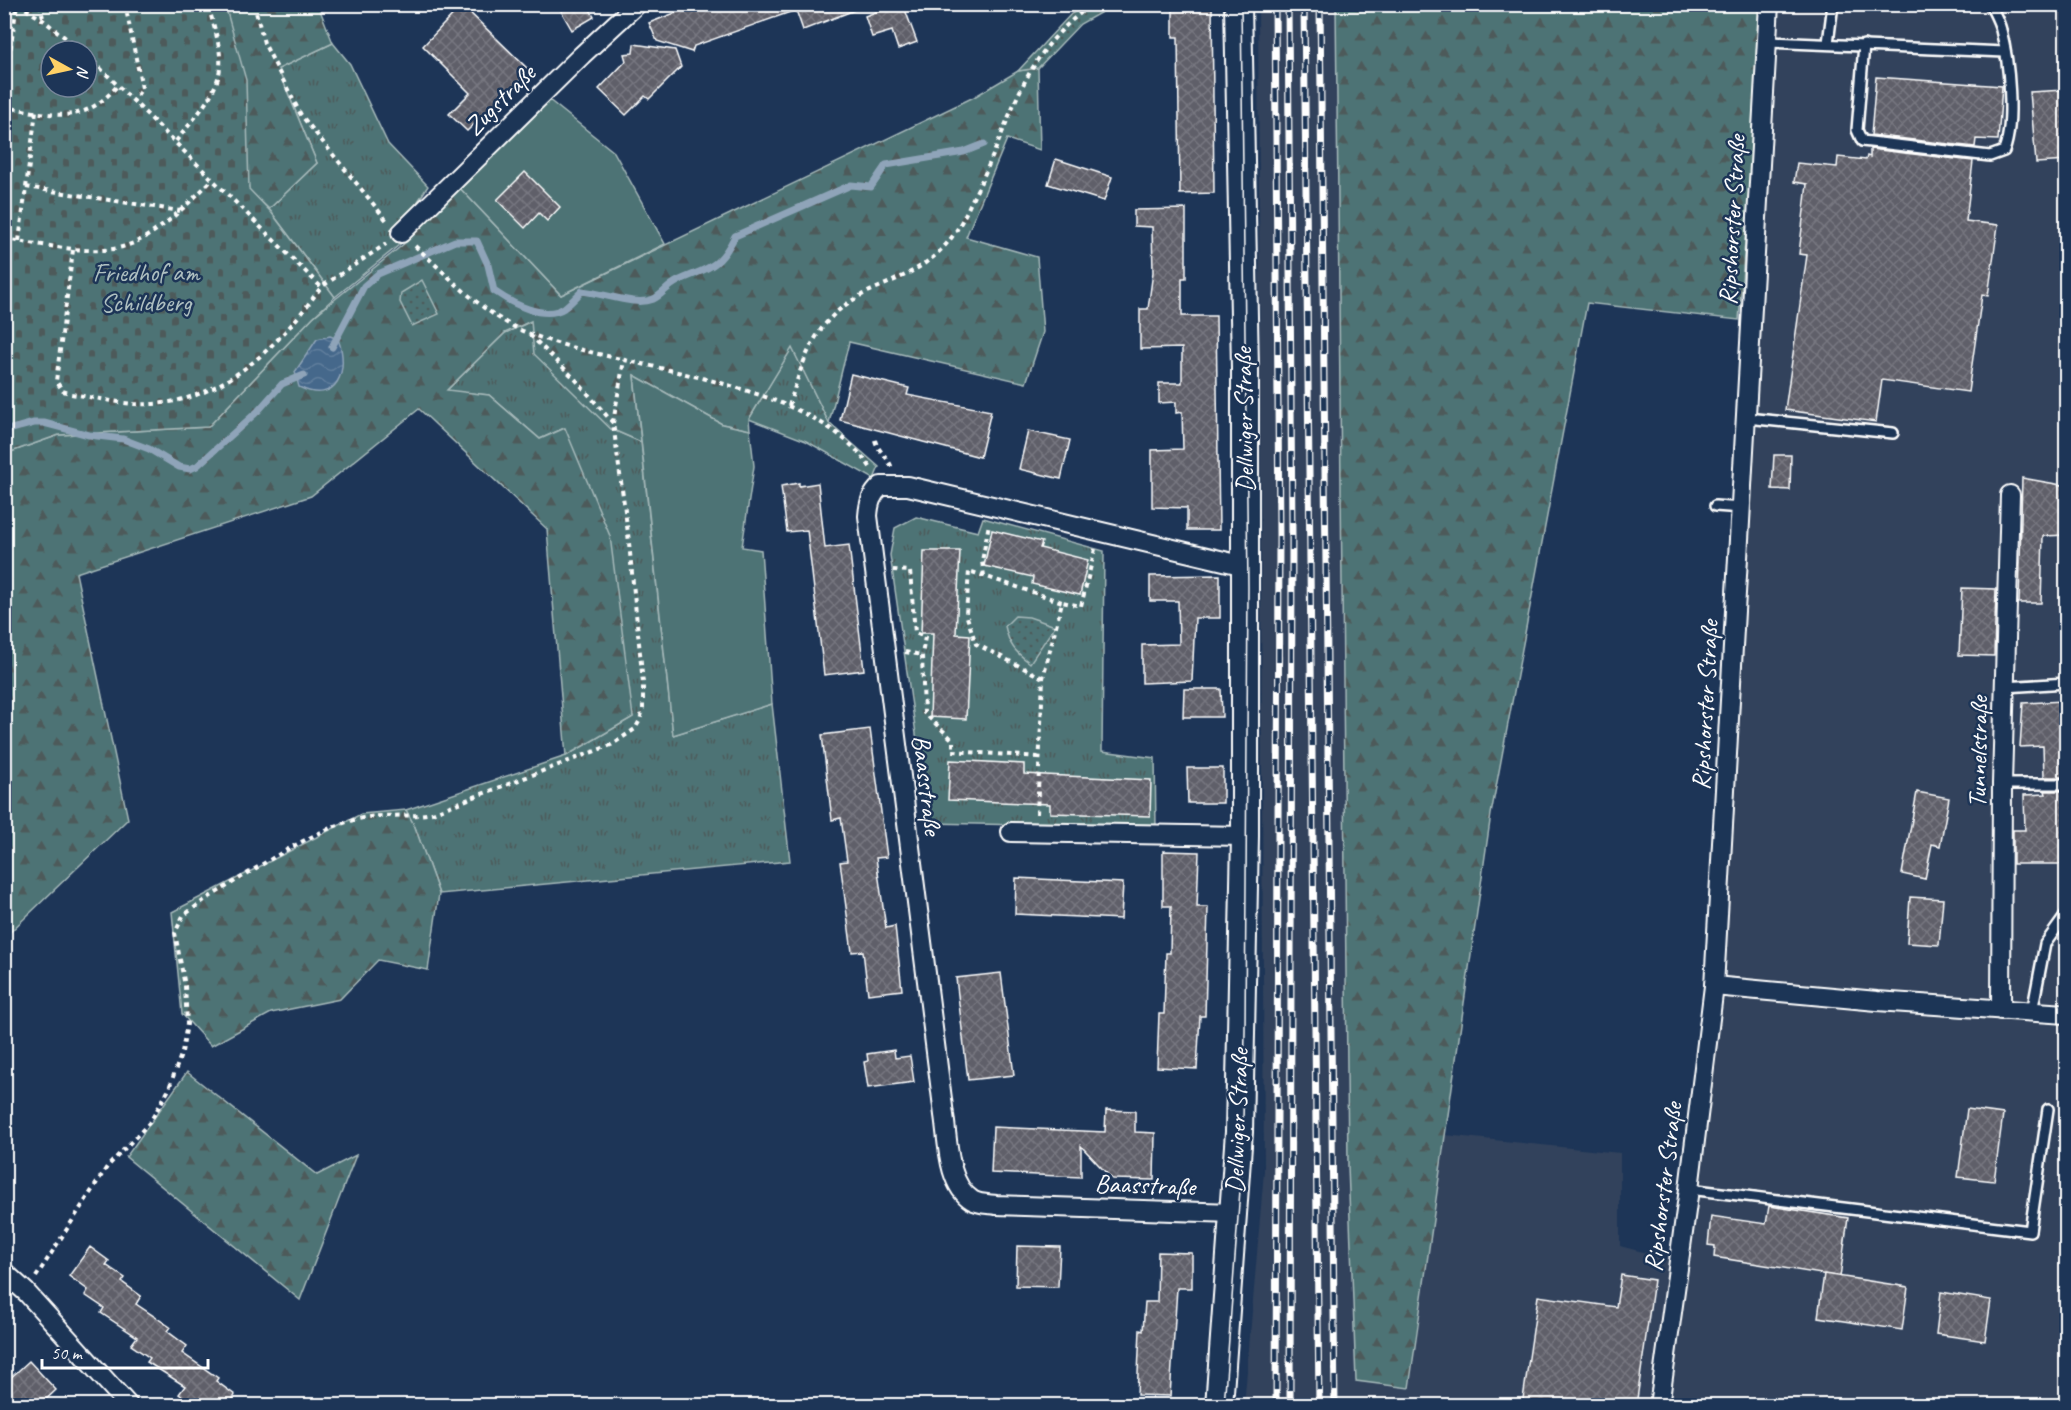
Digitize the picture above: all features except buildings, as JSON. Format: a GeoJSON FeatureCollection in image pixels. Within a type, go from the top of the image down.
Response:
{"type":"FeatureCollection","features":[{"type":"Feature","properties":{"kind":"main road","name":"Dellwiger Straße"},"geometry":{"type":"LineString","coordinates":[[1219,1406],[1239,1132],[1245,836],[1245,566],[1238,4]]}},
{"type":"Feature","properties":{"kind":"street","name":"Zugstraße"},"geometry":{"type":"LineString","coordinates":[[401,233],[637,4]]}},
{"type":"Feature","properties":{"kind":"street","name":"Ripshorster Straße"},"geometry":{"type":"LineString","coordinates":[[1659,1406],[1714,986],[1769,4]]}},
{"type":"Feature","properties":{"kind":"street"},"geometry":{"type":"LineString","coordinates":[[888,485],[993,506],[1245,566]]}},
{"type":"Feature","properties":{"kind":"street","name":"Baasstraße"},"geometry":{"type":"LineString","coordinates":[[888,485],[873,494],[868,516],[954,1174],[971,1200],[985,1204],[1233,1213]]}},
{"type":"Feature","properties":{"kind":"street","name":"Tunnelstraße"},"geometry":{"type":"LineString","coordinates":[[2001,1010],[2002,784],[2010,495]]}},
{"type":"Feature","properties":{"kind":"street"},"geometry":{"type":"LineString","coordinates":[[1011,832],[1245,836]]}},
{"type":"Feature","properties":{"kind":"street"},"geometry":{"type":"LineString","coordinates":[[1714,986],[2067,1014]]}},
{"type":"Feature","properties":{"kind":"street"},"geometry":{"type":"LineString","coordinates":[[4,1272],[26,1292],[129,1406]]}},
{"type":"Feature","properties":{"kind":"lane"},"geometry":{"type":"LineString","coordinates":[[1828,43],[1833,4]]}},
{"type":"Feature","properties":{"kind":"lane"},"geometry":{"type":"LineString","coordinates":[[1864,45],[1857,130],[1862,141],[1990,156],[2004,152],[2009,139],[2005,52],[2001,28],[1990,4]]}},
{"type":"Feature","properties":{"kind":"lane"},"geometry":{"type":"LineString","coordinates":[[1768,42],[2005,52]]}},
{"type":"Feature","properties":{"kind":"lane"},"geometry":{"type":"LineString","coordinates":[[1747,418],[1893,433]]}},
{"type":"Feature","properties":{"kind":"lane"},"geometry":{"type":"LineString","coordinates":[[1715,506],[1742,508]]}},
{"type":"Feature","properties":{"kind":"lane"},"geometry":{"type":"LineString","coordinates":[[2005,687],[2067,683]]}},
{"type":"Feature","properties":{"kind":"lane"},"geometry":{"type":"LineString","coordinates":[[2002,784],[2067,784]]}},
{"type":"Feature","properties":{"kind":"lane"},"geometry":{"type":"LineString","coordinates":[[2032,1012],[2045,944],[2067,915]]}},
{"type":"Feature","properties":{"kind":"lane"},"geometry":{"type":"LineString","coordinates":[[1689,1189],[2030,1231],[2048,1109]]}},
{"type":"Feature","properties":{"kind":"path"},"geometry":{"type":"LineString","coordinates":[[4,93],[18,4],[67,39]]}},
{"type":"Feature","properties":{"kind":"path"},"geometry":{"type":"LineString","coordinates":[[40,4],[43,20]]}},
{"type":"Feature","properties":{"kind":"path"},"geometry":{"type":"LineString","coordinates":[[124,4],[142,88],[134,100]]}},
{"type":"Feature","properties":{"kind":"path"},"geometry":{"type":"LineString","coordinates":[[176,141],[207,98],[219,75],[219,51],[208,4]]}},
{"type":"Feature","properties":{"kind":"path"},"geometry":{"type":"LineString","coordinates":[[254,4],[264,43],[301,115],[385,220],[483,306],[529,334],[576,380],[613,423]]}},
{"type":"Feature","properties":{"kind":"path"},"geometry":{"type":"LineString","coordinates":[[789,406],[807,350],[839,309],[870,291],[901,279],[925,264],[948,242],[981,183],[1025,79],[1048,43],[1067,23],[1092,4]]}},
{"type":"Feature","properties":{"kind":"path"},"geometry":{"type":"LineString","coordinates":[[1478,4],[1504,4]]}},
{"type":"Feature","properties":{"kind":"path"},"geometry":{"type":"LineString","coordinates":[[99,67],[321,287]]}},
{"type":"Feature","properties":{"kind":"path"},"geometry":{"type":"LineString","coordinates":[[4,107],[65,116],[83,113],[102,101],[117,85]]}},
{"type":"Feature","properties":{"kind":"path"},"geometry":{"type":"LineString","coordinates":[[19,241],[36,111]]}},
{"type":"Feature","properties":{"kind":"path"},"geometry":{"type":"LineString","coordinates":[[4,239],[73,250],[95,252],[115,250],[135,244],[166,224],[212,180]]}},
{"type":"Feature","properties":{"kind":"path"},"geometry":{"type":"LineString","coordinates":[[26,187],[181,211]]}},
{"type":"Feature","properties":{"kind":"path"},"geometry":{"type":"LineString","coordinates":[[73,250],[56,381],[63,391],[134,404],[162,403],[188,398],[234,378],[255,361],[302,314],[321,287],[401,233]]}},
{"type":"Feature","properties":{"kind":"path"},"geometry":{"type":"LineString","coordinates":[[529,334],[701,379],[789,406],[832,430],[888,485]]}},
{"type":"Feature","properties":{"kind":"path"},"geometry":{"type":"LineString","coordinates":[[26,1292],[107,1167],[150,1122],[168,1091],[182,1052],[187,1024],[185,986],[175,933],[183,916],[203,901],[334,826],[361,818],[416,817],[432,813],[573,761],[611,745],[635,729],[643,709],[643,683],[627,521],[613,423],[624,360]]}},
{"type":"Feature","properties":{"kind":"path"},"geometry":{"type":"LineString","coordinates":[[874,440],[877,448],[890,461],[888,485]]}},
{"type":"Feature","properties":{"kind":"path"},"geometry":{"type":"LineString","coordinates":[[984,576],[982,561],[993,506]]}},
{"type":"Feature","properties":{"kind":"path"},"geometry":{"type":"LineString","coordinates":[[1043,678],[976,644],[966,614],[969,571],[1062,602],[1081,606],[1100,531]]}},
{"type":"Feature","properties":{"kind":"path"},"geometry":{"type":"LineString","coordinates":[[898,570],[910,571],[915,633],[925,637],[922,655],[924,713],[953,740],[953,751],[1039,757]]}},
{"type":"Feature","properties":{"kind":"path"},"geometry":{"type":"LineString","coordinates":[[1036,833],[1043,678],[1062,602]]}},
{"type":"Feature","properties":{"kind":"path"},"geometry":{"type":"LineString","coordinates":[[908,653],[922,655]]}},
{"type":"Feature","properties":{"kind":"shaded area"},"geometry":{"type":"Polygon","coordinates":[[[1258,5],[1336,5],[1348,1166],[1356,1381],[1409,1388],[1445,1135],[1620,1153],[1620,1246],[1673,1260],[1695,1185],[1774,5],[2066,5],[2066,1405],[1244,1406],[1264,1171],[1258,5]]]}},
{"type":"Feature","properties":{"kind":"green space","name":"Friedhof am Schildberg"},"geometry":{"type":"Polygon","coordinates":[[[5,4],[225,5],[246,80],[249,189],[271,212],[335,297],[208,427],[59,435],[5,454],[5,4]]]}},
{"type":"Feature","properties":{"kind":"green space"},"geometry":{"type":"Polygon","coordinates":[[[224,5],[318,5],[333,43],[278,69],[317,163],[269,209],[249,190],[224,5]]]}},
{"type":"Feature","properties":{"kind":"green space"},"geometry":{"type":"Polygon","coordinates":[[[1086,5],[1114,5],[1080,24],[1038,68],[1018,71],[1071,14],[1086,5]]]}},
{"type":"Feature","properties":{"kind":"green space"},"geometry":{"type":"Polygon","coordinates":[[[1336,5],[1763,5],[1739,320],[1587,303],[1491,814],[1409,1388],[1356,1381],[1348,1166],[1336,5]]]}},
{"type":"Feature","properties":{"kind":"green space"},"geometry":{"type":"Polygon","coordinates":[[[333,43],[350,64],[388,144],[428,186],[411,212],[420,228],[335,297],[269,209],[317,163],[278,69],[333,43]]]}},
{"type":"Feature","properties":{"kind":"green space"},"geometry":{"type":"Polygon","coordinates":[[[1038,68],[1040,150],[1007,139],[966,237],[1037,257],[1043,332],[1026,383],[849,342],[829,423],[792,348],[749,419],[750,430],[722,424],[634,375],[641,442],[611,429],[534,354],[531,321],[505,333],[447,390],[489,395],[540,439],[565,428],[610,536],[633,717],[566,756],[547,529],[419,409],[311,496],[76,573],[128,819],[5,937],[5,454],[59,435],[208,427],[313,317],[405,243],[457,185],[561,295],[974,97],[1018,71],[1038,68]]]}},
{"type":"Feature","properties":{"kind":"green space"},"geometry":{"type":"Polygon","coordinates":[[[543,95],[614,152],[665,244],[561,295],[457,185],[543,95]]]}},
{"type":"Feature","properties":{"kind":"green space"},"geometry":{"type":"Polygon","coordinates":[[[422,280],[439,314],[412,326],[400,302],[401,293],[422,280]]]}},
{"type":"Feature","properties":{"kind":"green space"},"geometry":{"type":"Polygon","coordinates":[[[532,321],[611,429],[641,442],[673,735],[772,704],[790,861],[439,894],[415,827],[406,810],[566,756],[633,717],[564,428],[540,439],[489,395],[446,391],[505,333],[532,321]]]}},
{"type":"Feature","properties":{"kind":"green space"},"geometry":{"type":"Polygon","coordinates":[[[792,347],[829,423],[879,467],[874,479],[806,441],[749,419],[792,347]]]}},
{"type":"Feature","properties":{"kind":"green space"},"geometry":{"type":"Polygon","coordinates":[[[634,375],[722,424],[750,430],[754,466],[742,547],[761,550],[772,704],[673,735],[634,375]]]}},
{"type":"Feature","properties":{"kind":"green space"},"geometry":{"type":"Polygon","coordinates":[[[916,517],[978,532],[983,518],[1104,551],[1102,751],[1155,758],[1156,828],[929,823],[890,555],[895,528],[916,517]]]}},
{"type":"Feature","properties":{"kind":"green space"},"geometry":{"type":"Polygon","coordinates":[[[1015,616],[1029,617],[1055,626],[1030,663],[1013,648],[1008,638],[1005,626],[1015,616]]]}},
{"type":"Feature","properties":{"kind":"green space"},"geometry":{"type":"Polygon","coordinates":[[[406,810],[415,827],[439,894],[428,970],[378,960],[340,999],[271,1013],[211,1046],[182,1014],[172,912],[361,814],[406,810]]]}},
{"type":"Feature","properties":{"kind":"green space"},"geometry":{"type":"Polygon","coordinates":[[[187,1072],[317,1175],[356,1155],[300,1300],[126,1157],[187,1072]]]}},
{"type":"Feature","properties":{"kind":"water"},"geometry":{"type":"Polygon","coordinates":[[[330,336],[338,339],[341,351],[341,373],[337,382],[323,392],[312,392],[299,387],[295,372],[317,339],[330,336]]]}},
{"type":"Feature","properties":{"kind":"waterway"},"geometry":{"type":"LineString","coordinates":[[332,347],[364,286],[378,274],[455,241],[477,241],[488,265],[494,291],[509,301],[528,309],[547,313],[556,311],[567,306],[582,291],[633,301],[649,300],[678,281],[711,266],[723,255],[735,236],[851,185],[871,187],[886,165],[964,152],[984,144]]}},
{"type":"Feature","properties":{"kind":"waterway"},"geometry":{"type":"LineString","coordinates":[[4,431],[34,423],[44,423],[89,435],[123,439],[149,449],[179,467],[190,469],[197,466],[258,411],[282,384],[304,375]]}},
{"type":"Feature","properties":{"kind":"tram line"},"geometry":{"type":"LineString","coordinates":[[1224,1406],[1242,1163],[1245,1032],[1248,587],[1241,4]]}},
{"type":"Feature","properties":{"kind":"railway"},"geometry":{"type":"LineString","coordinates":[[1275,4],[1279,536],[1276,1406]]}},
{"type":"Feature","properties":{"kind":"railway"},"geometry":{"type":"LineString","coordinates":[[1288,4],[1292,534],[1290,1406]]}},
{"type":"Feature","properties":{"kind":"railway"},"geometry":{"type":"LineString","coordinates":[[1304,4],[1319,1406]]}},
{"type":"Feature","properties":{"kind":"railway"},"geometry":{"type":"LineString","coordinates":[[1320,4],[1335,1406]]}}]}
